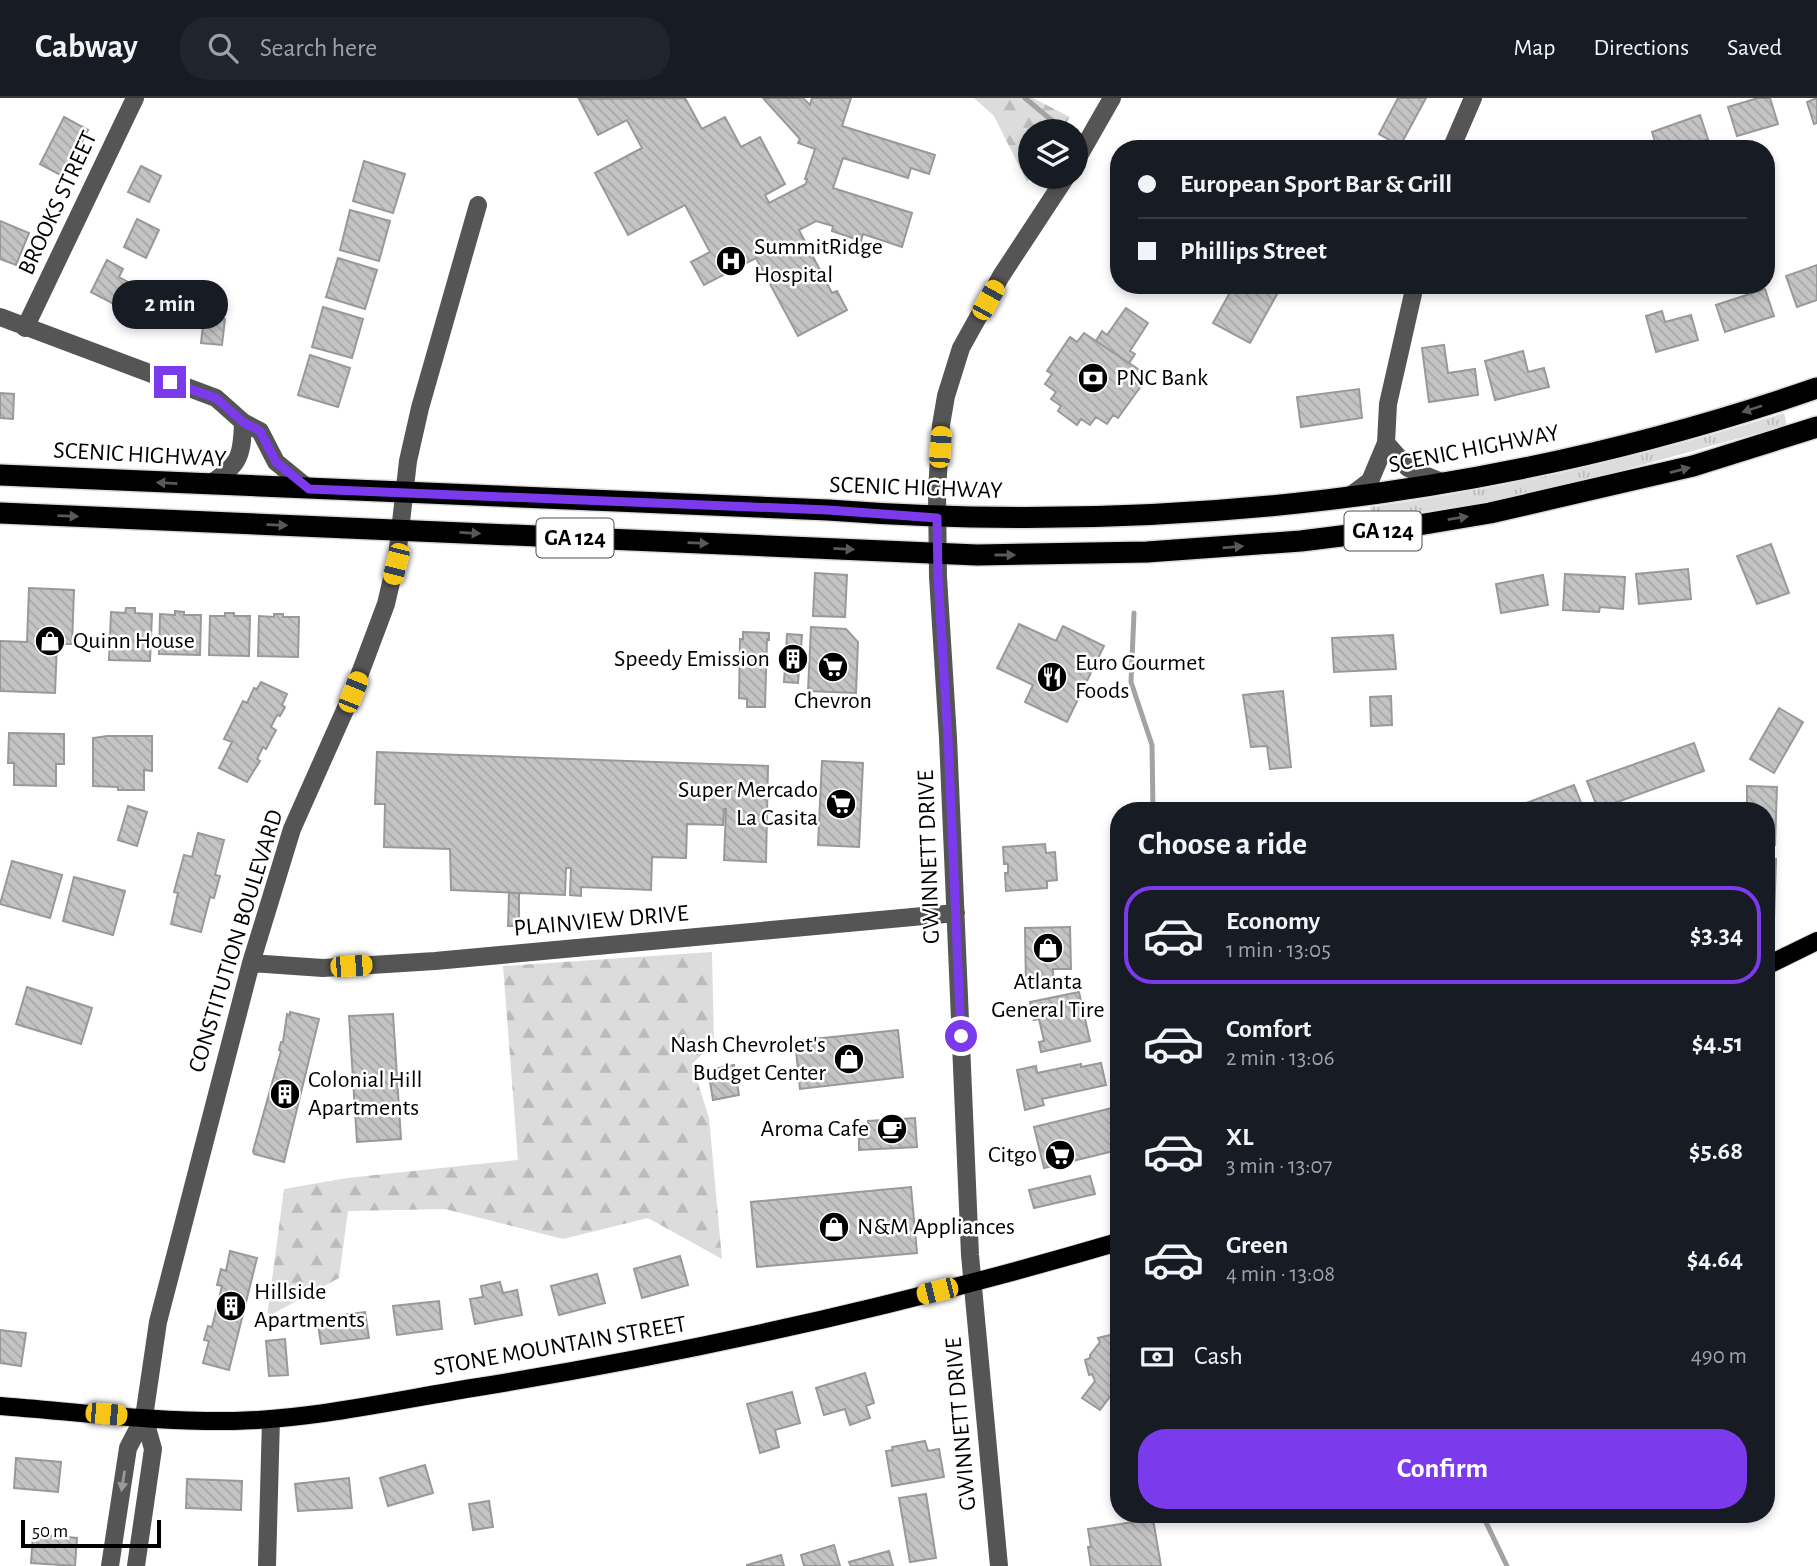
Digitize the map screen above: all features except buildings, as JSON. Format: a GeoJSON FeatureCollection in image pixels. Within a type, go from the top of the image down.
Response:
{"type":"FeatureCollection","features":[{"type":"Feature","properties":{"kind":"highway","name":"SCENIC HIGHWAY"},"geometry":{"type":"LineString","coordinates":[[0,475],[828,510],[937,518],[1103,517],[1269,507],[1444,483],[1612,448],[1735,415],[1817,388]]}},
{"type":"Feature","properties":{"kind":"highway","name":"GA 124"},"geometry":{"type":"LineString","coordinates":[[0,513],[977,555],[1147,552],[1289,542],[1389,530],[1490,513],[1586,493],[1693,466],[1817,427]]}},
{"type":"Feature","properties":{"kind":"main road"},"geometry":{"type":"LineString","coordinates":[[1775,962],[1817,941]]}},
{"type":"Feature","properties":{"kind":"main road","name":"STONE MOUNTAIN STREET"},"geometry":{"type":"LineString","coordinates":[[0,1406],[202,1421],[271,1419],[518,1381],[640,1358],[827,1318],[972,1283],[1110,1244]]}},
{"type":"Feature","properties":{"kind":"street","name":"BROOKS STREET"},"geometry":{"type":"LineString","coordinates":[[25,328],[135,98]]}},
{"type":"Feature","properties":{"kind":"street"},"geometry":{"type":"LineString","coordinates":[[1088,140],[1112,98]]}},
{"type":"Feature","properties":{"kind":"street"},"geometry":{"type":"LineString","coordinates":[[1455,140],[1473,98]]}},
{"type":"Feature","properties":{"kind":"street","name":"GWINNETT DRIVE"},"geometry":{"type":"LineString","coordinates":[[999,1566],[972,1283],[937,518],[941,425],[946,396],[961,348],[1001,276],[1058,189]]}},
{"type":"Feature","properties":{"kind":"street","name":"CONSTITUTION BOULEVARD"},"geometry":{"type":"LineString","coordinates":[[110,1566],[128,1448],[144,1417],[161,1312],[251,963],[292,829],[353,692],[378,627],[396,564],[408,461],[420,408],[478,205]]}},
{"type":"Feature","properties":{"kind":"street"},"geometry":{"type":"LineString","coordinates":[[1348,498],[1370,481],[1387,443],[1388,404],[1413,294]]}},
{"type":"Feature","properties":{"kind":"street"},"geometry":{"type":"LineString","coordinates":[[0,317],[216,398],[243,422],[260,431],[276,462],[309,489]]}},
{"type":"Feature","properties":{"kind":"street"},"geometry":{"type":"LineString","coordinates":[[209,485],[233,467],[240,454],[243,422]]}},
{"type":"Feature","properties":{"kind":"street"},"geometry":{"type":"LineString","coordinates":[[1387,443],[1408,468],[1444,483]]}},
{"type":"Feature","properties":{"kind":"street","name":"PLAINVIEW DRIVE"},"geometry":{"type":"LineString","coordinates":[[251,963],[323,968],[435,961],[956,913]]}},
{"type":"Feature","properties":{"kind":"street","name":"CONSTITUTION BOULEVARD"},"geometry":{"type":"LineString","coordinates":[[135,1566],[153,1449],[144,1417]]}},
{"type":"Feature","properties":{"kind":"street"},"geometry":{"type":"LineString","coordinates":[[267,1566],[271,1419]]}},
{"type":"Feature","properties":{"kind":"green space"},"geometry":{"type":"Polygon","coordinates":[[[974,98],[1033,98],[1070,117],[1018,119],[1018,164],[994,116],[974,98]]]}},
{"type":"Feature","properties":{"kind":"green space"},"geometry":{"type":"Polygon","coordinates":[[[1784,413],[1787,425],[1580,482],[1486,502],[1372,520],[1370,507],[1475,490],[1578,469],[1682,443],[1784,413]]]}},
{"type":"Feature","properties":{"kind":"green space"},"geometry":{"type":"Polygon","coordinates":[[[712,952],[714,1043],[692,1064],[709,1118],[722,1259],[648,1218],[563,1239],[445,1209],[348,1211],[339,1278],[267,1317],[284,1189],[347,1178],[518,1160],[503,966],[712,952]]]}},
{"type":"Feature","properties":{"kind":"waterway"},"geometry":{"type":"LineString","coordinates":[[1025,98],[1050,119]]}},
{"type":"Feature","properties":{"kind":"waterway"},"geometry":{"type":"LineString","coordinates":[[1134,613],[1131,682],[1152,745],[1153,802]]}},
{"type":"Feature","properties":{"kind":"waterway"},"geometry":{"type":"LineString","coordinates":[[1486,1523],[1507,1566]]}},
{"type":"Feature","properties":{"kind":"place","name":"SummitRidge Hospital"},"geometry":{"type":"Point","coordinates":[731,261]}},
{"type":"Feature","properties":{"kind":"place","name":"PNC Bank"},"geometry":{"type":"Point","coordinates":[1093,378]}},
{"type":"Feature","properties":{"kind":"place","name":"Quinn House"},"geometry":{"type":"Point","coordinates":[50,641]}},
{"type":"Feature","properties":{"kind":"place","name":"Speedy Emission"},"geometry":{"type":"Point","coordinates":[793,659]}},
{"type":"Feature","properties":{"kind":"place","name":"Chevron"},"geometry":{"type":"Point","coordinates":[833,667]}},
{"type":"Feature","properties":{"kind":"place","name":"Euro Gourmet Foods"},"geometry":{"type":"Point","coordinates":[1052,677]}},
{"type":"Feature","properties":{"kind":"place","name":"Super Mercado La Casita"},"geometry":{"type":"Point","coordinates":[841,804]}},
{"type":"Feature","properties":{"kind":"place","name":"Atlanta General Tire"},"geometry":{"type":"Point","coordinates":[1048,948]}},
{"type":"Feature","properties":{"kind":"place","name":"Nash Chevrolet's Budget Center"},"geometry":{"type":"Point","coordinates":[849,1059]}},
{"type":"Feature","properties":{"kind":"place","name":"Colonial Hill Apartments"},"geometry":{"type":"Point","coordinates":[285,1094]}},
{"type":"Feature","properties":{"kind":"place","name":"Aroma Cafe"},"geometry":{"type":"Point","coordinates":[892,1129]}},
{"type":"Feature","properties":{"kind":"place","name":"Citgo"},"geometry":{"type":"Point","coordinates":[1060,1155]}},
{"type":"Feature","properties":{"kind":"place","name":"N&M Appliances"},"geometry":{"type":"Point","coordinates":[834,1227]}},
{"type":"Feature","properties":{"kind":"place","name":"Hillside Apartments"},"geometry":{"type":"Point","coordinates":[231,1306]}},
{"type":"Feature","properties":{"kind":"route"},"geometry":{"type":"LineString","coordinates":[[170,382],[216,398],[243,422],[260,431],[276,462],[309,489],[828,510],[937,518],[961,1036]]}}]}
